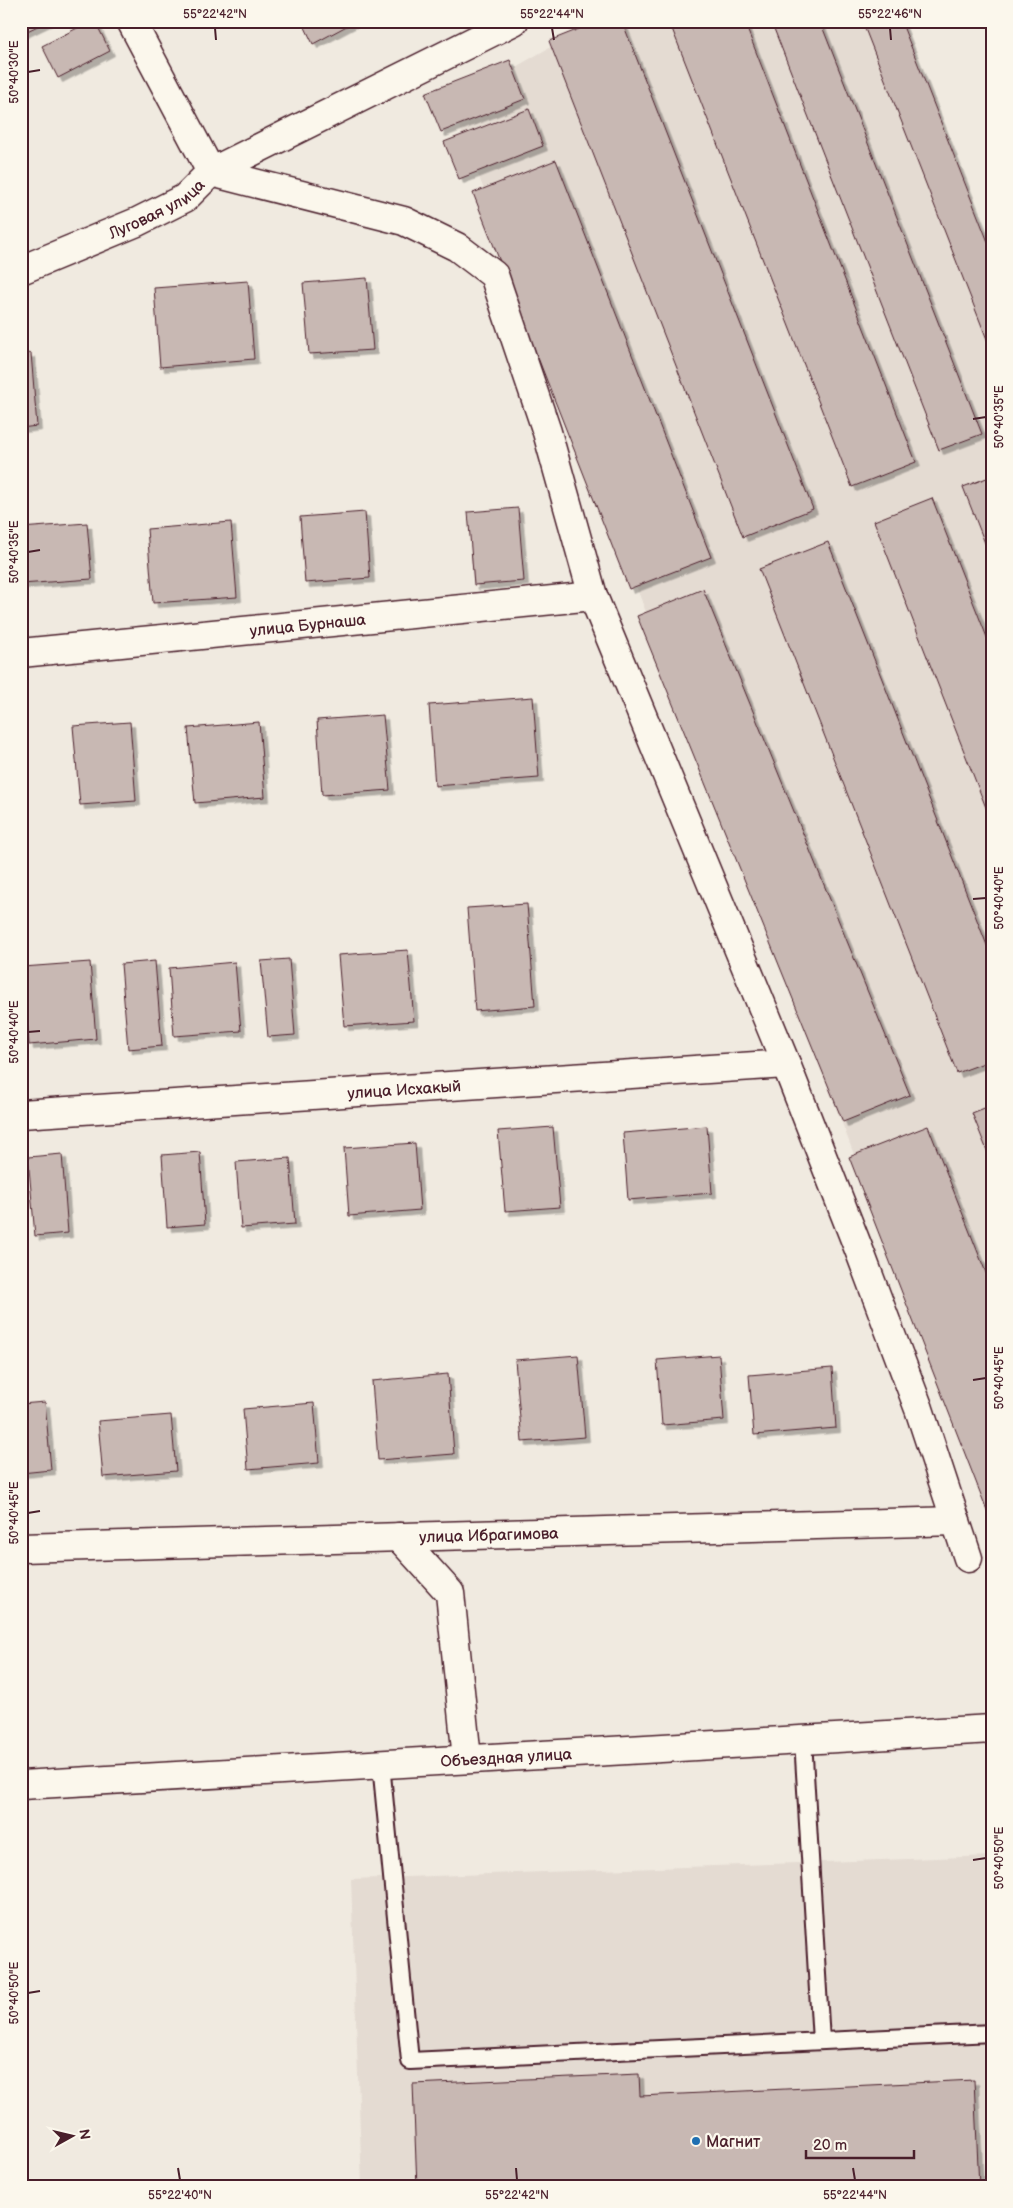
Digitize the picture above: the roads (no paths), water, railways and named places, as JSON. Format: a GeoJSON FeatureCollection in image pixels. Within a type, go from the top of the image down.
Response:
{"type":"FeatureCollection","features":[{"type":"Feature","properties":{"kind":"street","name":"Луговая улица"},"geometry":{"type":"LineString","coordinates":[[21,270],[137,222],[185,198],[210,172],[131,21]]}},
{"type":"Feature","properties":{"kind":"street"},"geometry":{"type":"LineString","coordinates":[[210,172],[514,21]]}},
{"type":"Feature","properties":{"kind":"street"},"geometry":{"type":"LineString","coordinates":[[210,172],[404,221],[457,246],[494,275],[547,432],[593,596],[786,1064],[919,1409],[968,1558]]}},
{"type":"Feature","properties":{"kind":"street","name":"улица Бурнаша"},"geometry":{"type":"LineString","coordinates":[[21,653],[593,596]]}},
{"type":"Feature","properties":{"kind":"street","name":"улица Исхакый"},"geometry":{"type":"LineString","coordinates":[[21,1114],[786,1064]]}},
{"type":"Feature","properties":{"kind":"street","name":"улица Ибрагимова"},"geometry":{"type":"LineString","coordinates":[[21,1548],[956,1520]]}},
{"type":"Feature","properties":{"kind":"street"},"geometry":{"type":"LineString","coordinates":[[399,1537],[450,1593],[467,1759]]}},
{"type":"Feature","properties":{"kind":"street","name":"Объездная улица"},"geometry":{"type":"LineString","coordinates":[[21,1785],[992,1729]]}},
{"type":"Feature","properties":{"kind":"lane"},"geometry":{"type":"LineString","coordinates":[[803,1740],[821,2041]]}},
{"type":"Feature","properties":{"kind":"lane"},"geometry":{"type":"LineString","coordinates":[[382,1764],[410,2061],[992,2033]]}},
{"type":"Feature","properties":{"kind":"place","name":"Магнит"},"geometry":{"type":"Point","coordinates":[696,2141]}}]}
